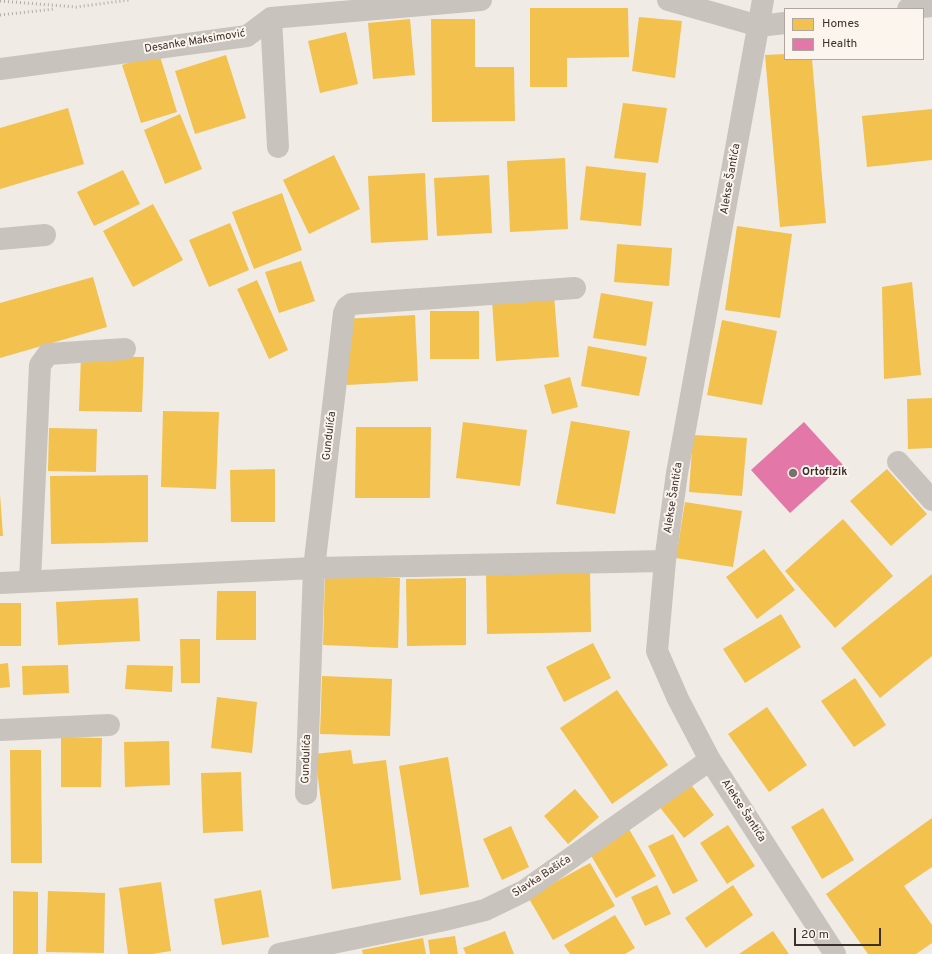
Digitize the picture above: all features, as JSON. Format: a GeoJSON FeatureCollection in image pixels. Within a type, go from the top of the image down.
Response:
{"type":"FeatureCollection","features":[{"type":"Feature","properties":{"kind":"street"},"geometry":{"type":"LineString","coordinates":[[278,147],[271,18],[481,0]]}},
{"type":"Feature","properties":{"kind":"street"},"geometry":{"type":"LineString","coordinates":[[668,0],[760,26],[784,23]]}},
{"type":"Feature","properties":{"kind":"street","name":"Alekse Šantića"},"geometry":{"type":"LineString","coordinates":[[763,0],[760,26],[678,473],[664,561],[657,651],[678,699],[710,760],[835,954]]}},
{"type":"Feature","properties":{"kind":"street"},"geometry":{"type":"LineString","coordinates":[[916,8],[932,6]]}},
{"type":"Feature","properties":{"kind":"street","name":"Desanke Maksimović"},"geometry":{"type":"LineString","coordinates":[[0,69],[247,36],[271,18]]}},
{"type":"Feature","properties":{"kind":"street"},"geometry":{"type":"LineString","coordinates":[[0,239],[45,234]]}},
{"type":"Feature","properties":{"kind":"street","name":"Gundulića"},"geometry":{"type":"LineString","coordinates":[[306,794],[314,568],[344,313],[347,307],[351,304],[574,288]]}},
{"type":"Feature","properties":{"kind":"street"},"geometry":{"type":"LineString","coordinates":[[30,581],[40,365],[48,354],[125,349]]}},
{"type":"Feature","properties":{"kind":"street"},"geometry":{"type":"LineString","coordinates":[[898,462],[932,500]]}},
{"type":"Feature","properties":{"kind":"street"},"geometry":{"type":"LineString","coordinates":[[0,583],[314,568],[664,561]]}},
{"type":"Feature","properties":{"kind":"street"},"geometry":{"type":"LineString","coordinates":[[0,730],[109,725]]}},
{"type":"Feature","properties":{"kind":"street","name":"Slavka Bašića"},"geometry":{"type":"LineString","coordinates":[[278,954],[440,921],[485,910],[524,891],[710,760]]}},
{"type":"Feature","properties":{"kind":"building: Homes"},"geometry":{"type":"Polygon","coordinates":[[[530,8],[628,8],[629,57],[567,58],[567,87],[530,87],[530,8]]]}},
{"type":"Feature","properties":{"kind":"building: Homes"},"geometry":{"type":"Polygon","coordinates":[[[639,17],[682,21],[675,78],[632,71],[639,17]]]}},
{"type":"Feature","properties":{"kind":"building: Homes"},"geometry":{"type":"Polygon","coordinates":[[[410,19],[415,75],[373,79],[368,23],[410,19]]]}},
{"type":"Feature","properties":{"kind":"building: Homes"},"geometry":{"type":"Polygon","coordinates":[[[431,19],[475,19],[475,67],[514,67],[515,121],[432,122],[431,19]]]}},
{"type":"Feature","properties":{"kind":"building: Homes"},"geometry":{"type":"Polygon","coordinates":[[[346,32],[358,84],[320,93],[308,41],[346,32]]]}},
{"type":"Feature","properties":{"kind":"building: Homes"},"geometry":{"type":"Polygon","coordinates":[[[159,53],[177,112],[141,123],[122,65],[159,53]]]}},
{"type":"Feature","properties":{"kind":"building: Homes"},"geometry":{"type":"Polygon","coordinates":[[[784,54],[784,60],[812,60],[826,223],[780,227],[765,55],[784,54]]]}},
{"type":"Feature","properties":{"kind":"building: Homes"},"geometry":{"type":"Polygon","coordinates":[[[226,55],[246,118],[195,134],[175,71],[226,55]]]}},
{"type":"Feature","properties":{"kind":"building: Homes"},"geometry":{"type":"Polygon","coordinates":[[[623,103],[667,108],[658,163],[614,158],[623,103]]]}},
{"type":"Feature","properties":{"kind":"building: Homes"},"geometry":{"type":"Polygon","coordinates":[[[68,108],[84,164],[0,189],[0,128],[68,108]]]}},
{"type":"Feature","properties":{"kind":"building: Homes"},"geometry":{"type":"Polygon","coordinates":[[[932,109],[932,160],[867,167],[862,116],[932,109]]]}},
{"type":"Feature","properties":{"kind":"building: Homes"},"geometry":{"type":"Polygon","coordinates":[[[180,114],[202,169],[165,184],[144,130],[180,114]]]}},
{"type":"Feature","properties":{"kind":"building: Homes"},"geometry":{"type":"Polygon","coordinates":[[[334,155],[360,209],[309,234],[283,180],[334,155]]]}},
{"type":"Feature","properties":{"kind":"building: Homes"},"geometry":{"type":"Polygon","coordinates":[[[565,158],[568,229],[510,232],[507,161],[565,158]]]}},
{"type":"Feature","properties":{"kind":"building: Homes"},"geometry":{"type":"Polygon","coordinates":[[[586,166],[646,173],[641,226],[580,220],[586,166]]]}},
{"type":"Feature","properties":{"kind":"building: Homes"},"geometry":{"type":"Polygon","coordinates":[[[123,170],[140,204],[94,226],[77,192],[123,170]]]}},
{"type":"Feature","properties":{"kind":"building: Homes"},"geometry":{"type":"Polygon","coordinates":[[[425,173],[428,240],[371,243],[368,176],[425,173]]]}},
{"type":"Feature","properties":{"kind":"building: Homes"},"geometry":{"type":"Polygon","coordinates":[[[489,175],[492,233],[437,236],[434,178],[489,175]]]}},
{"type":"Feature","properties":{"kind":"building: Homes"},"geometry":{"type":"Polygon","coordinates":[[[282,193],[302,250],[254,269],[232,212],[282,193]]]}},
{"type":"Feature","properties":{"kind":"building: Homes"},"geometry":{"type":"Polygon","coordinates":[[[153,204],[183,260],[133,287],[103,231],[153,204]]]}},
{"type":"Feature","properties":{"kind":"building: Homes"},"geometry":{"type":"Polygon","coordinates":[[[230,223],[249,270],[209,287],[189,240],[230,223]]]}},
{"type":"Feature","properties":{"kind":"building: Homes"},"geometry":{"type":"Polygon","coordinates":[[[737,226],[792,234],[780,318],[725,310],[737,226]]]}},
{"type":"Feature","properties":{"kind":"building: Homes"},"geometry":{"type":"Polygon","coordinates":[[[617,244],[672,248],[669,286],[614,282],[617,244]]]}},
{"type":"Feature","properties":{"kind":"building: Homes"},"geometry":{"type":"Polygon","coordinates":[[[301,261],[315,301],[279,313],[265,272],[301,261]]]}},
{"type":"Feature","properties":{"kind":"building: Homes"},"geometry":{"type":"Polygon","coordinates":[[[93,277],[107,327],[0,358],[0,303],[93,277]]]}},
{"type":"Feature","properties":{"kind":"building: Homes"},"geometry":{"type":"Polygon","coordinates":[[[257,280],[288,350],[269,359],[237,289],[257,280]]]}},
{"type":"Feature","properties":{"kind":"building: Homes"},"geometry":{"type":"Polygon","coordinates":[[[912,282],[921,375],[884,379],[882,287],[912,282]]]}},
{"type":"Feature","properties":{"kind":"building: Homes"},"geometry":{"type":"Polygon","coordinates":[[[601,293],[653,302],[646,346],[593,338],[601,293]]]}},
{"type":"Feature","properties":{"kind":"building: Homes"},"geometry":{"type":"Polygon","coordinates":[[[554,296],[559,357],[496,361],[492,300],[554,296]]]}},
{"type":"Feature","properties":{"kind":"building: Homes"},"geometry":{"type":"Polygon","coordinates":[[[430,311],[479,311],[479,359],[430,359],[430,311]]]}},
{"type":"Feature","properties":{"kind":"building: Homes"},"geometry":{"type":"Polygon","coordinates":[[[415,315],[418,381],[347,385],[344,319],[415,315]]]}},
{"type":"Feature","properties":{"kind":"building: Homes"},"geometry":{"type":"Polygon","coordinates":[[[722,320],[777,331],[762,405],[707,395],[722,320]]]}},
{"type":"Feature","properties":{"kind":"building: Homes"},"geometry":{"type":"Polygon","coordinates":[[[588,346],[647,357],[639,396],[581,386],[588,346]]]}},
{"type":"Feature","properties":{"kind":"building: Homes"},"geometry":{"type":"Polygon","coordinates":[[[81,356],[144,357],[142,412],[79,411],[81,356]]]}},
{"type":"Feature","properties":{"kind":"building: Homes"},"geometry":{"type":"Polygon","coordinates":[[[570,377],[578,407],[552,414],[544,385],[570,377]]]}},
{"type":"Feature","properties":{"kind":"building: Homes"},"geometry":{"type":"Polygon","coordinates":[[[932,398],[932,448],[908,449],[907,399],[932,398]]]}},
{"type":"Feature","properties":{"kind":"building: Homes"},"geometry":{"type":"Polygon","coordinates":[[[163,411],[219,412],[216,489],[161,487],[163,411]]]}},
{"type":"Feature","properties":{"kind":"building: Homes"},"geometry":{"type":"Polygon","coordinates":[[[571,421],[630,431],[615,514],[556,504],[571,421]]]}},
{"type":"Feature","properties":{"kind":"building: Homes"},"geometry":{"type":"Polygon","coordinates":[[[463,422],[527,430],[520,486],[456,478],[463,422]]]}},
{"type":"Feature","properties":{"kind":"building: Homes"},"geometry":{"type":"Polygon","coordinates":[[[356,427],[431,427],[430,498],[355,498],[356,427]]]}},
{"type":"Feature","properties":{"kind":"building: Homes"},"geometry":{"type":"Polygon","coordinates":[[[49,428],[97,429],[96,472],[48,471],[49,428]]]}},
{"type":"Feature","properties":{"kind":"building: Homes"},"geometry":{"type":"Polygon","coordinates":[[[693,435],[747,438],[742,496],[689,492],[693,435]]]}},
{"type":"Feature","properties":{"kind":"building: Homes"},"geometry":{"type":"Polygon","coordinates":[[[275,469],[275,522],[231,522],[230,470],[275,469]]]}},
{"type":"Feature","properties":{"kind":"building: Homes"},"geometry":{"type":"Polygon","coordinates":[[[887,469],[927,514],[891,546],[850,501],[887,469]]]}},
{"type":"Feature","properties":{"kind":"building: Homes"},"geometry":{"type":"Polygon","coordinates":[[[148,475],[148,542],[51,544],[50,476],[148,475]]]}},
{"type":"Feature","properties":{"kind":"building: Homes"},"geometry":{"type":"Polygon","coordinates":[[[0,494],[3,536],[0,536],[0,494]]]}},
{"type":"Feature","properties":{"kind":"building: Homes"},"geometry":{"type":"Polygon","coordinates":[[[685,502],[742,511],[733,567],[676,558],[685,502]]]}},
{"type":"Feature","properties":{"kind":"building: Homes"},"geometry":{"type":"Polygon","coordinates":[[[843,519],[893,576],[835,628],[785,571],[843,519]]]}},
{"type":"Feature","properties":{"kind":"building: Homes"},"geometry":{"type":"Polygon","coordinates":[[[764,549],[795,590],[757,619],[726,577],[764,549]]]}},
{"type":"Feature","properties":{"kind":"building: Homes"},"geometry":{"type":"Polygon","coordinates":[[[590,571],[591,632],[487,634],[486,574],[590,571]]]}},
{"type":"Feature","properties":{"kind":"building: Homes"},"geometry":{"type":"Polygon","coordinates":[[[932,574],[932,656],[880,698],[841,648],[932,574]]]}},
{"type":"Feature","properties":{"kind":"building: Homes"},"geometry":{"type":"Polygon","coordinates":[[[325,575],[400,578],[398,648],[323,645],[325,575]]]}},
{"type":"Feature","properties":{"kind":"building: Homes"},"geometry":{"type":"Polygon","coordinates":[[[466,578],[466,645],[407,646],[406,579],[466,578]]]}},
{"type":"Feature","properties":{"kind":"building: Homes"},"geometry":{"type":"Polygon","coordinates":[[[217,591],[256,591],[256,640],[216,640],[217,591]]]}},
{"type":"Feature","properties":{"kind":"building: Homes"},"geometry":{"type":"Polygon","coordinates":[[[138,598],[140,641],[58,645],[56,602],[138,598]]]}},
{"type":"Feature","properties":{"kind":"building: Homes"},"geometry":{"type":"Polygon","coordinates":[[[0,603],[21,603],[21,646],[0,646],[0,603]]]}},
{"type":"Feature","properties":{"kind":"building: Homes"},"geometry":{"type":"Polygon","coordinates":[[[781,614],[801,647],[745,683],[723,649],[781,614]]]}},
{"type":"Feature","properties":{"kind":"building: Homes"},"geometry":{"type":"Polygon","coordinates":[[[180,639],[200,639],[200,683],[181,683],[180,639]]]}},
{"type":"Feature","properties":{"kind":"building: Homes"},"geometry":{"type":"Polygon","coordinates":[[[593,643],[611,678],[564,702],[546,667],[593,643]]]}},
{"type":"Feature","properties":{"kind":"building: Homes"},"geometry":{"type":"Polygon","coordinates":[[[8,663],[10,687],[0,688],[0,664],[8,663]]]}},
{"type":"Feature","properties":{"kind":"building: Homes"},"geometry":{"type":"Polygon","coordinates":[[[68,665],[69,693],[23,695],[22,666],[68,665]]]}},
{"type":"Feature","properties":{"kind":"building: Homes"},"geometry":{"type":"Polygon","coordinates":[[[127,665],[173,666],[172,692],[125,689],[127,665]]]}},
{"type":"Feature","properties":{"kind":"building: Homes"},"geometry":{"type":"Polygon","coordinates":[[[322,676],[392,679],[390,736],[320,734],[322,676]]]}},
{"type":"Feature","properties":{"kind":"building: Homes"},"geometry":{"type":"Polygon","coordinates":[[[855,678],[886,725],[854,747],[821,701],[855,678]]]}},
{"type":"Feature","properties":{"kind":"building: Homes"},"geometry":{"type":"Polygon","coordinates":[[[617,690],[668,765],[612,804],[560,728],[617,690]]]}},
{"type":"Feature","properties":{"kind":"building: Homes"},"geometry":{"type":"Polygon","coordinates":[[[217,697],[257,702],[252,753],[211,748],[217,697]]]}},
{"type":"Feature","properties":{"kind":"building: Homes"},"geometry":{"type":"Polygon","coordinates":[[[767,707],[807,765],[769,792],[728,734],[767,707]]]}},
{"type":"Feature","properties":{"kind":"building: Homes"},"geometry":{"type":"Polygon","coordinates":[[[61,737],[102,738],[101,787],[61,787],[61,737]]]}},
{"type":"Feature","properties":{"kind":"building: Homes"},"geometry":{"type":"Polygon","coordinates":[[[169,741],[170,785],[125,787],[124,742],[169,741]]]}},
{"type":"Feature","properties":{"kind":"building: Homes"},"geometry":{"type":"Polygon","coordinates":[[[10,750],[41,750],[42,863],[11,863],[10,750]]]}},
{"type":"Feature","properties":{"kind":"building: Homes"},"geometry":{"type":"Polygon","coordinates":[[[351,750],[353,764],[386,760],[401,880],[332,889],[315,754],[351,750]]]}},
{"type":"Feature","properties":{"kind":"building: Homes"},"geometry":{"type":"Polygon","coordinates":[[[448,757],[469,887],[420,895],[399,766],[448,757]]]}},
{"type":"Feature","properties":{"kind":"building: Homes"},"geometry":{"type":"Polygon","coordinates":[[[241,772],[243,831],[203,833],[201,773],[241,772]]]}},
{"type":"Feature","properties":{"kind":"building: Homes"},"geometry":{"type":"Polygon","coordinates":[[[689,782],[714,815],[684,838],[658,805],[689,782]]]}},
{"type":"Feature","properties":{"kind":"building: Homes"},"geometry":{"type":"Polygon","coordinates":[[[575,789],[599,817],[568,844],[544,816],[575,789]]]}},
{"type":"Feature","properties":{"kind":"building: Homes"},"geometry":{"type":"Polygon","coordinates":[[[823,808],[854,860],[822,879],[791,827],[823,808]]]}},
{"type":"Feature","properties":{"kind":"building: Homes"},"geometry":{"type":"Polygon","coordinates":[[[932,818],[932,867],[904,886],[932,925],[932,943],[916,954],[868,954],[826,894],[932,818]]]}},
{"type":"Feature","properties":{"kind":"building: Homes"},"geometry":{"type":"Polygon","coordinates":[[[728,825],[755,866],[727,884],[700,843],[728,825]]]}},
{"type":"Feature","properties":{"kind":"building: Homes"},"geometry":{"type":"Polygon","coordinates":[[[511,826],[529,867],[502,880],[483,839],[511,826]]]}},
{"type":"Feature","properties":{"kind":"building: Homes"},"geometry":{"type":"Polygon","coordinates":[[[629,829],[656,876],[616,898],[589,852],[629,829]]]}},
{"type":"Feature","properties":{"kind":"building: Homes"},"geometry":{"type":"Polygon","coordinates":[[[673,834],[698,881],[673,894],[648,846],[673,834]]]}},
{"type":"Feature","properties":{"kind":"building: Homes"},"geometry":{"type":"Polygon","coordinates":[[[590,863],[615,906],[553,940],[528,897],[590,863]]]}},
{"type":"Feature","properties":{"kind":"building: Homes"},"geometry":{"type":"Polygon","coordinates":[[[161,882],[171,951],[152,954],[128,954],[119,888],[161,882]]]}},
{"type":"Feature","properties":{"kind":"building: Homes"},"geometry":{"type":"Polygon","coordinates":[[[657,885],[671,914],[645,926],[631,897],[657,885]]]}},
{"type":"Feature","properties":{"kind":"building: Homes"},"geometry":{"type":"Polygon","coordinates":[[[733,885],[753,915],[706,948],[685,918],[733,885]]]}},
{"type":"Feature","properties":{"kind":"building: Homes"},"geometry":{"type":"Polygon","coordinates":[[[261,890],[269,937],[222,945],[214,899],[261,890]]]}},
{"type":"Feature","properties":{"kind":"building: Homes"},"geometry":{"type":"Polygon","coordinates":[[[13,891],[38,892],[38,954],[13,954],[13,891]]]}},
{"type":"Feature","properties":{"kind":"building: Homes"},"geometry":{"type":"Polygon","coordinates":[[[48,891],[105,893],[104,953],[46,952],[48,891]]]}},
{"type":"Feature","properties":{"kind":"building: Homes"},"geometry":{"type":"Polygon","coordinates":[[[615,915],[635,948],[625,954],[570,954],[564,945],[615,915]]]}},
{"type":"Feature","properties":{"kind":"building: Homes"},"geometry":{"type":"Polygon","coordinates":[[[505,931],[514,954],[466,954],[463,948],[505,931]]]}},
{"type":"Feature","properties":{"kind":"building: Homes"},"geometry":{"type":"Polygon","coordinates":[[[773,931],[789,954],[739,954],[773,931]]]}},
{"type":"Feature","properties":{"kind":"building: Homes"},"geometry":{"type":"Polygon","coordinates":[[[455,936],[458,954],[430,954],[428,940],[455,936]]]}},
{"type":"Feature","properties":{"kind":"building: Homes"},"geometry":{"type":"Polygon","coordinates":[[[423,938],[426,954],[363,954],[362,950],[423,938]]]}},
{"type":"Feature","properties":{"kind":"building: Health"},"geometry":{"type":"Polygon","coordinates":[[[804,422],[843,465],[790,513],[751,470],[804,422]]]}},
{"type":"Feature","properties":{"kind":"railway"},"geometry":{"type":"LineString","coordinates":[[0,1],[76,7],[129,0]]}},
{"type":"Feature","properties":{"kind":"railway"},"geometry":{"type":"LineString","coordinates":[[0,15],[55,9]]}},
{"type":"Feature","properties":{"kind":"place","name":"Ortofizik"},"geometry":{"type":"Point","coordinates":[793,473]}}]}
